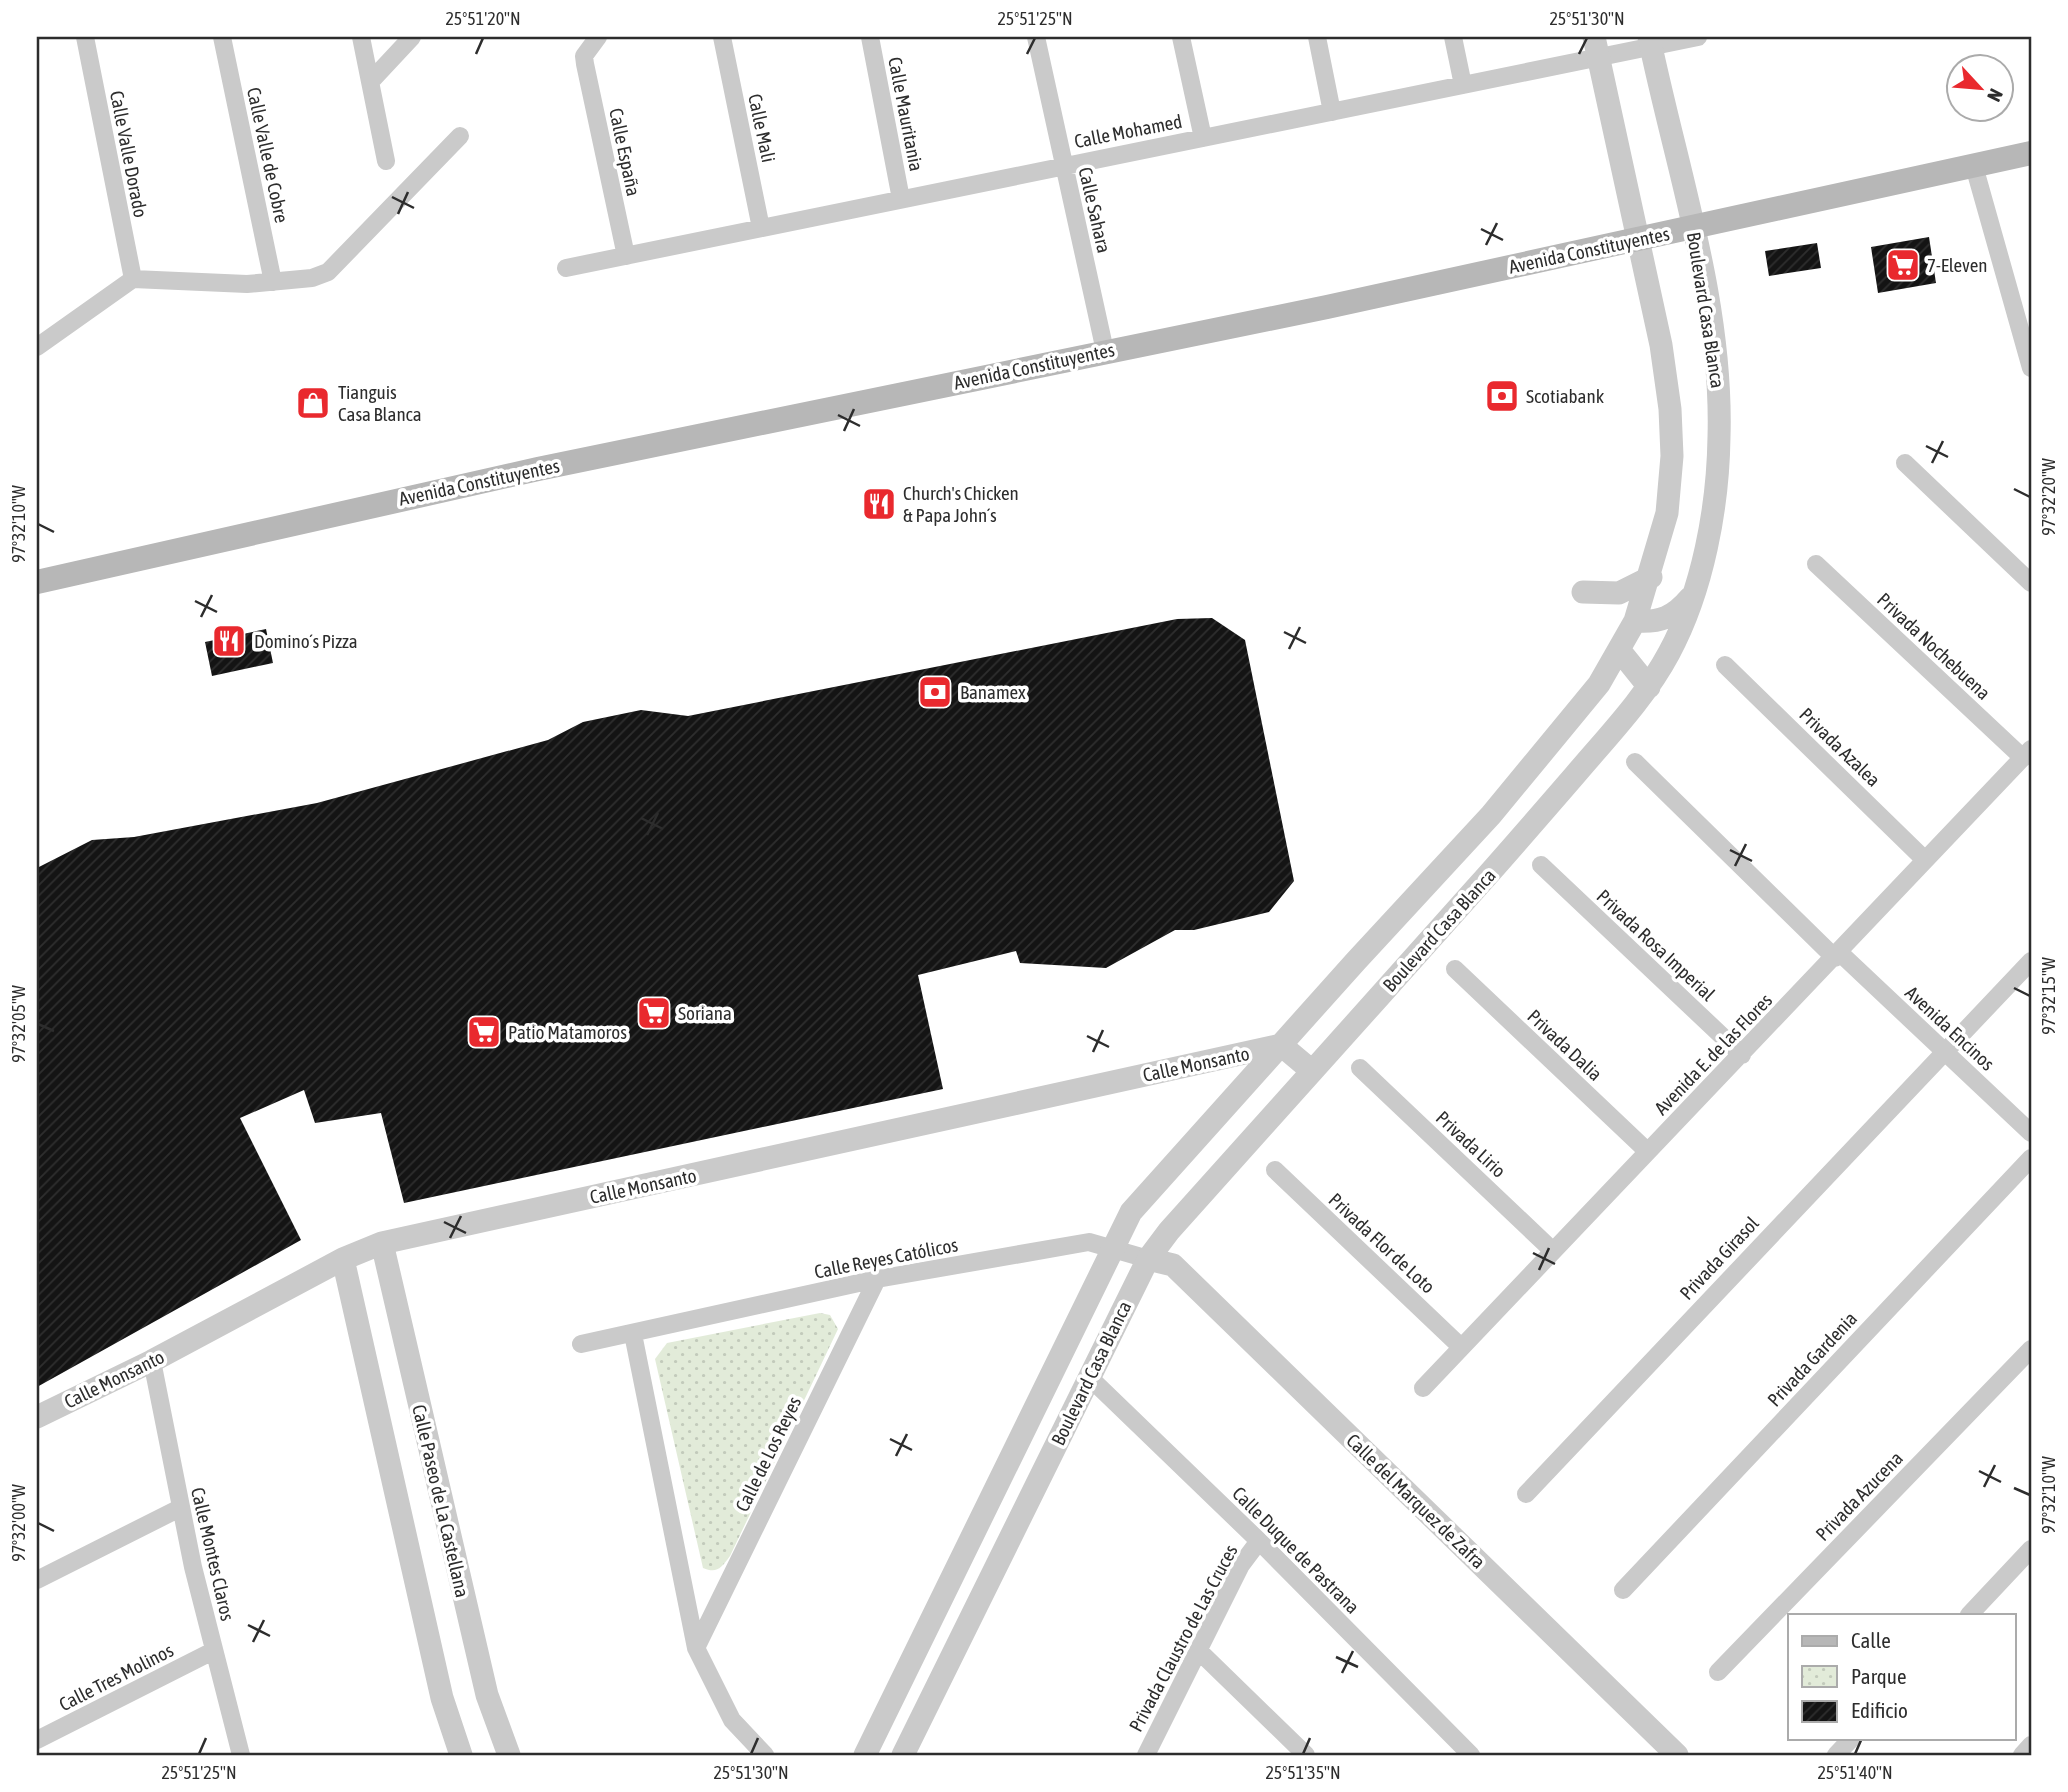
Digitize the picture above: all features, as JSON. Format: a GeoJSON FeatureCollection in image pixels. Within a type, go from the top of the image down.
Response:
{"type":"FeatureCollection","features":[{"type":"Feature","properties":{"kind":"main road","name":"Avenida Constituyentes"},"geometry":{"type":"LineString","coordinates":[[37,582],[393,500],[1694,228],[2031,153]]}},
{"type":"Feature","properties":{"kind":"street","name":"Calle Valle Dorado"},"geometry":{"type":"LineString","coordinates":[[85,37],[133,279]]}},
{"type":"Feature","properties":{"kind":"street","name":"Calle Valle de Cobre"},"geometry":{"type":"LineString","coordinates":[[222,37],[273,282]]}},
{"type":"Feature","properties":{"kind":"street"},"geometry":{"type":"LineString","coordinates":[[361,37],[386,161]]}},
{"type":"Feature","properties":{"kind":"street"},"geometry":{"type":"LineString","coordinates":[[370,82],[412,37]]}},
{"type":"Feature","properties":{"kind":"street","name":"Calle España"},"geometry":{"type":"LineString","coordinates":[[598,37],[584,56],[625,256]]}},
{"type":"Feature","properties":{"kind":"street","name":"Calle Mali"},"geometry":{"type":"LineString","coordinates":[[722,37],[761,228]]}},
{"type":"Feature","properties":{"kind":"street","name":"Calle Mauritania"},"geometry":{"type":"LineString","coordinates":[[870,37],[901,199]]}},
{"type":"Feature","properties":{"kind":"street","name":"Calle Sahara"},"geometry":{"type":"LineString","coordinates":[[1036,37],[1105,351]]}},
{"type":"Feature","properties":{"kind":"street"},"geometry":{"type":"LineString","coordinates":[[1181,37],[1203,138]]}},
{"type":"Feature","properties":{"kind":"street"},"geometry":{"type":"LineString","coordinates":[[1317,37],[1332,112]]}},
{"type":"Feature","properties":{"kind":"street"},"geometry":{"type":"LineString","coordinates":[[1453,37],[1463,85]]}},
{"type":"Feature","properties":{"kind":"street","name":"Calle Mohamed"},"geometry":{"type":"LineString","coordinates":[[566,268],[1463,85],[1596,48],[1698,37]]}},
{"type":"Feature","properties":{"kind":"street","name":"Boulevard Casa Blanca"},"geometry":{"type":"LineString","coordinates":[[903,1755],[1148,1259],[1312,1071],[1517,844],[1649,687],[1680,632],[1694,593],[1710,523],[1720,438],[1716,348],[1694,228],[1650,41]]}},
{"type":"Feature","properties":{"kind":"street","name":"Boulevard Casa Blanca"},"geometry":{"type":"LineString","coordinates":[[865,1755],[1131,1212],[1491,815],[1579,711],[1620,651],[1635,621],[1651,577],[1667,513],[1671,433],[1661,345],[1596,48]]}},
{"type":"Feature","properties":{"kind":"street"},"geometry":{"type":"LineString","coordinates":[[37,347],[133,279],[247,284],[313,278],[328,272],[460,136]]}},
{"type":"Feature","properties":{"kind":"street"},"geometry":{"type":"LineString","coordinates":[[1974,166],[2031,368]]}},
{"type":"Feature","properties":{"kind":"street"},"geometry":{"type":"LineString","coordinates":[[1905,463],[2031,583]]}},
{"type":"Feature","properties":{"kind":"street","name":"Privada Nochebuena"},"geometry":{"type":"LineString","coordinates":[[1816,564],[2027,753]]}},
{"type":"Feature","properties":{"kind":"street"},"geometry":{"type":"LineString","coordinates":[[1583,592],[1619,593],[1651,577]]}},
{"type":"Feature","properties":{"kind":"street"},"geometry":{"type":"LineString","coordinates":[[1635,621],[1653,623],[1667,619],[1694,593]]}},
{"type":"Feature","properties":{"kind":"street"},"geometry":{"type":"LineString","coordinates":[[1620,651],[1649,687]]}},
{"type":"Feature","properties":{"kind":"street","name":"Privada Azalea"},"geometry":{"type":"LineString","coordinates":[[1725,665],[1925,860]]}},
{"type":"Feature","properties":{"kind":"street","name":"Avenida E. de las Flores"},"geometry":{"type":"LineString","coordinates":[[1423,1388],[1647,1151],[1838,956],[2027,753]]}},
{"type":"Feature","properties":{"kind":"street","name":"Avenida Encinos"},"geometry":{"type":"LineString","coordinates":[[1635,762],[1838,956],[2031,1133]]}},
{"type":"Feature","properties":{"kind":"street","name":"Privada Rosa Imperial"},"geometry":{"type":"LineString","coordinates":[[1541,864],[1742,1055]]}},
{"type":"Feature","properties":{"kind":"street","name":"Privada Girasol"},"geometry":{"type":"LineString","coordinates":[[1526,1494],[2031,961]]}},
{"type":"Feature","properties":{"kind":"street","name":"Privada Dalia"},"geometry":{"type":"LineString","coordinates":[[1455,969],[1647,1151]]}},
{"type":"Feature","properties":{"kind":"street"},"geometry":{"type":"LineString","coordinates":[[1281,1045],[1312,1071]]}},
{"type":"Feature","properties":{"kind":"street","name":"Calle Monsanto"},"geometry":{"type":"LineString","coordinates":[[37,1417],[152,1360],[343,1259],[383,1243],[1281,1045]]}},
{"type":"Feature","properties":{"kind":"street","name":"Privada Lirio"},"geometry":{"type":"LineString","coordinates":[[1360,1068],[1553,1251]]}},
{"type":"Feature","properties":{"kind":"street","name":"Privada Gardenia"},"geometry":{"type":"LineString","coordinates":[[1623,1590],[2031,1158]]}},
{"type":"Feature","properties":{"kind":"street","name":"Privada Flor de Loto"},"geometry":{"type":"LineString","coordinates":[[1275,1170],[1461,1347]]}},
{"type":"Feature","properties":{"kind":"street","name":"Calle Reyes Católicos"},"geometry":{"type":"LineString","coordinates":[[581,1345],[877,1279],[1089,1242],[1148,1259]]}},
{"type":"Feature","properties":{"kind":"street","name":"Calle Paseo de La Castellana"},"geometry":{"type":"LineString","coordinates":[[383,1243],[487,1695],[495,1725],[509,1755]]}},
{"type":"Feature","properties":{"kind":"street"},"geometry":{"type":"LineString","coordinates":[[343,1259],[442,1698],[461,1755]]}},
{"type":"Feature","properties":{"kind":"street","name":"Calle del Marquez de Zafra"},"geometry":{"type":"LineString","coordinates":[[1148,1259],[1173,1265],[1677,1755]]}},
{"type":"Feature","properties":{"kind":"street","name":"Calle de Los Reyes"},"geometry":{"type":"LineString","coordinates":[[696,1648],[877,1279]]}},
{"type":"Feature","properties":{"kind":"street"},"geometry":{"type":"LineString","coordinates":[[633,1334],[696,1648],[732,1720],[765,1755]]}},
{"type":"Feature","properties":{"kind":"street","name":"Privada Azucena"},"geometry":{"type":"LineString","coordinates":[[1718,1672],[2031,1349]]}},
{"type":"Feature","properties":{"kind":"street","name":"Calle Montes Claros"},"geometry":{"type":"LineString","coordinates":[[152,1360],[180,1508],[241,1755]]}},
{"type":"Feature","properties":{"kind":"street","name":"Calle Duque de Pastrana"},"geometry":{"type":"LineString","coordinates":[[1089,1377],[1259,1541],[1471,1755]]}},
{"type":"Feature","properties":{"kind":"street"},"geometry":{"type":"LineString","coordinates":[[1024,1431],[1055,1447]]}},
{"type":"Feature","properties":{"kind":"street"},"geometry":{"type":"LineString","coordinates":[[37,1580],[180,1508]]}},
{"type":"Feature","properties":{"kind":"street","name":"Privada Claustro de Las Cruces"},"geometry":{"type":"LineString","coordinates":[[1146,1755],[1200,1652],[1241,1565],[1259,1541]]}},
{"type":"Feature","properties":{"kind":"street"},"geometry":{"type":"LineString","coordinates":[[1970,1614],[2031,1549]]}},
{"type":"Feature","properties":{"kind":"street","name":"Calle Tres Molinos"},"geometry":{"type":"LineString","coordinates":[[37,1740],[214,1651]]}},
{"type":"Feature","properties":{"kind":"street"},"geometry":{"type":"LineString","coordinates":[[1200,1652],[1306,1755]]}},
{"type":"Feature","properties":{"kind":"street"},"geometry":{"type":"LineString","coordinates":[[1836,1755],[1850,1740]]}},
{"type":"Feature","properties":{"kind":"street"},"geometry":{"type":"LineString","coordinates":[[2022,1755],[2031,1745]]}},
{"type":"Feature","properties":{"kind":"green space"},"geometry":{"type":"Polygon","coordinates":[[[820,1313],[830,1315],[838,1329],[730,1556],[718,1569],[703,1568],[655,1359],[667,1343],[820,1313]]]}},
{"type":"Feature","properties":{"kind":"building","name":"7-Eleven"},"geometry":{"type":"Polygon","coordinates":[[[1929,237],[1936,283],[1878,293],[1871,247],[1929,237]]]}},
{"type":"Feature","properties":{"kind":"building"},"geometry":{"type":"Polygon","coordinates":[[[1817,243],[1821,268],[1769,276],[1765,251],[1817,243]]]}},
{"type":"Feature","properties":{"kind":"building","name":"Patio Matamoros"},"geometry":{"type":"Polygon","coordinates":[[[1212,618],[1245,640],[1294,881],[1269,912],[1194,930],[1175,930],[1106,968],[1020,963],[1016,951],[918,975],[943,1089],[404,1203],[381,1113],[315,1123],[304,1090],[240,1118],[301,1240],[37,1387],[37,868],[92,840],[134,837],[317,803],[548,740],[583,722],[641,710],[688,716],[1177,619],[1212,618]]]}},
{"type":"Feature","properties":{"kind":"building"},"geometry":{"type":"Polygon","coordinates":[[[266,629],[273,663],[212,676],[205,642],[266,629]]]}},
{"type":"Feature","properties":{"kind":"place","name":"7-Eleven"},"geometry":{"type":"Point","coordinates":[1903,265]}},
{"type":"Feature","properties":{"kind":"place","name":"Scotiabank"},"geometry":{"type":"Point","coordinates":[1502,396]}},
{"type":"Feature","properties":{"kind":"place","name":"Tianguis Casa Blanca"},"geometry":{"type":"Point","coordinates":[313,403]}},
{"type":"Feature","properties":{"kind":"place","name":"Church's Chicken & Papa John´s"},"geometry":{"type":"Point","coordinates":[879,504]}},
{"type":"Feature","properties":{"kind":"place","name":"Domino´s Pizza"},"geometry":{"type":"Point","coordinates":[229,641]}},
{"type":"Feature","properties":{"kind":"place","name":"Banamex"},"geometry":{"type":"Point","coordinates":[935,692]}},
{"type":"Feature","properties":{"kind":"place","name":"Soriana"},"geometry":{"type":"Point","coordinates":[654,1013]}},
{"type":"Feature","properties":{"kind":"place","name":"Patio Matamoros"},"geometry":{"type":"Point","coordinates":[484,1032]}}]}
